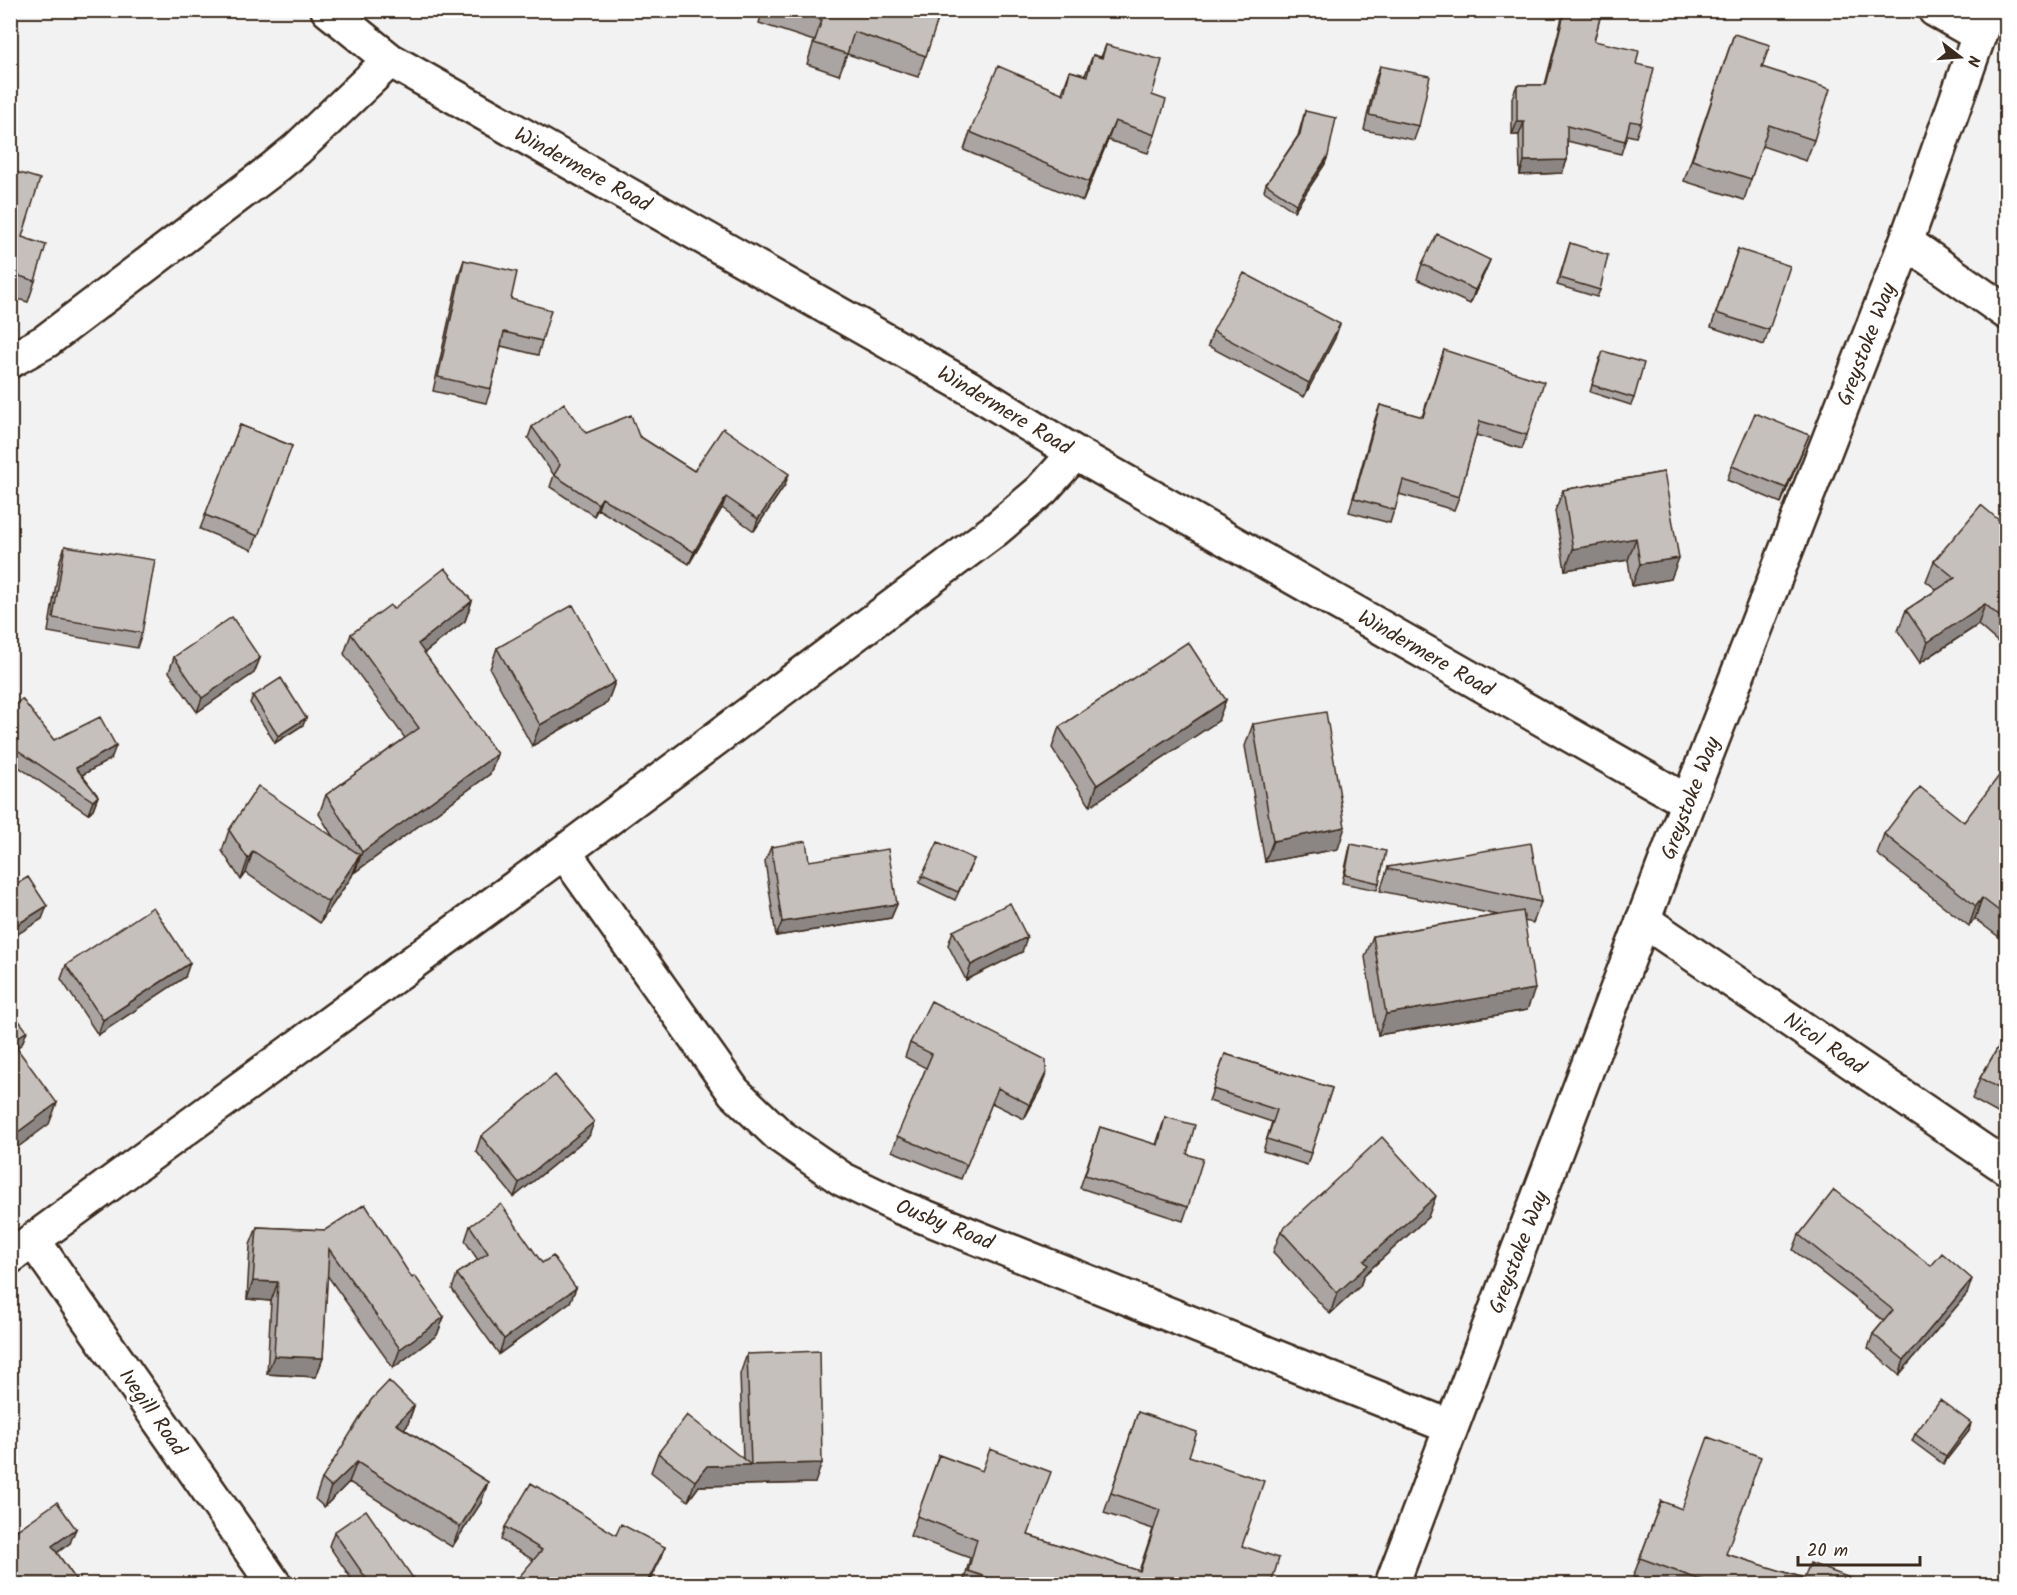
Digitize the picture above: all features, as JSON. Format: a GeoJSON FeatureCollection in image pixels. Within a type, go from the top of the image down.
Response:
{"type":"FeatureCollection","features":[{"type":"Feature","properties":{"kind":"street","name":"Windermere Road"},"geometry":{"type":"LineString","coordinates":[[328,10],[390,60],[968,387],[1076,453],[1688,802]]}},
{"type":"Feature","properties":{"kind":"street"},"geometry":{"type":"LineString","coordinates":[[1935,10],[1983,23]]}},
{"type":"Feature","properties":{"kind":"street","name":"Greystoke Way"},"geometry":{"type":"LineString","coordinates":[[1392,1584],[1688,802],[1906,242],[1983,23]]}},
{"type":"Feature","properties":{"kind":"street"},"geometry":{"type":"LineString","coordinates":[[10,361],[45,341],[274,168],[390,60]]}},
{"type":"Feature","properties":{"kind":"street"},"geometry":{"type":"LineString","coordinates":[[1906,242],[2007,312]]}},
{"type":"Feature","properties":{"kind":"street"},"geometry":{"type":"LineString","coordinates":[[22,1249],[564,852],[995,530],[1042,490],[1076,453]]}},
{"type":"Feature","properties":{"kind":"street","name":"Ousby Road"},"geometry":{"type":"LineString","coordinates":[[564,852],[734,1092],[780,1136],[842,1179],[900,1207],[1451,1427]]}},
{"type":"Feature","properties":{"kind":"street","name":"Nicol Road"},"geometry":{"type":"LineString","coordinates":[[1643,920],[2007,1167]]}},
{"type":"Feature","properties":{"kind":"street","name":"Ivegill Road"},"geometry":{"type":"LineString","coordinates":[[22,1249],[274,1584]]}},
{"type":"Feature","properties":{"kind":"building"},"geometry":{"type":"Polygon","coordinates":[[[793,10],[941,10],[926,56],[854,32],[847,54],[814,43],[822,20],[793,10]]]}},
{"type":"Feature","properties":{"kind":"building"},"geometry":{"type":"Polygon","coordinates":[[[1565,10],[1602,10],[1594,41],[1639,51],[1636,64],[1654,68],[1641,123],[1630,121],[1625,141],[1567,126],[1567,160],[1524,161],[1524,122],[1517,122],[1517,85],[1546,85],[1565,10]]]}},
{"type":"Feature","properties":{"kind":"building"},"geometry":{"type":"Polygon","coordinates":[[[1734,34],[1770,45],[1762,67],[1830,89],[1814,140],[1769,125],[1751,179],[1692,160],[1734,34]]]}},
{"type":"Feature","properties":{"kind":"building"},"geometry":{"type":"Polygon","coordinates":[[[1106,45],[1162,60],[1152,95],[1166,100],[1155,135],[1115,121],[1089,182],[970,132],[998,66],[1064,94],[1070,71],[1087,76],[1093,55],[1102,58],[1106,45]]]}},
{"type":"Feature","properties":{"kind":"building"},"geometry":{"type":"Polygon","coordinates":[[[1380,66],[1430,76],[1419,126],[1369,115],[1380,66]]]}},
{"type":"Feature","properties":{"kind":"building"},"geometry":{"type":"Polygon","coordinates":[[[1305,111],[1336,118],[1328,156],[1296,204],[1266,184],[1300,134],[1305,111]]]}},
{"type":"Feature","properties":{"kind":"building"},"geometry":{"type":"Polygon","coordinates":[[[10,170],[40,179],[22,237],[46,245],[35,281],[10,273],[10,170]]]}},
{"type":"Feature","properties":{"kind":"building"},"geometry":{"type":"Polygon","coordinates":[[[1437,234],[1490,260],[1475,290],[1422,264],[1437,234]]]}},
{"type":"Feature","properties":{"kind":"building"},"geometry":{"type":"Polygon","coordinates":[[[1570,243],[1608,255],[1600,290],[1560,278],[1570,243]]]}},
{"type":"Feature","properties":{"kind":"building"},"geometry":{"type":"Polygon","coordinates":[[[1738,249],[1790,266],[1769,330],[1716,313],[1738,249]]]}},
{"type":"Feature","properties":{"kind":"building"},"geometry":{"type":"Polygon","coordinates":[[[464,260],[517,272],[511,299],[551,310],[542,341],[504,332],[491,389],[438,377],[464,260]]]}},
{"type":"Feature","properties":{"kind":"building"},"geometry":{"type":"Polygon","coordinates":[[[1244,273],[1340,324],[1309,383],[1213,331],[1244,273]]]}},
{"type":"Feature","properties":{"kind":"building"},"geometry":{"type":"Polygon","coordinates":[[[1444,350],[1544,382],[1527,435],[1480,421],[1459,497],[1403,480],[1395,510],[1354,498],[1380,405],[1423,417],[1444,350]]]}},
{"type":"Feature","properties":{"kind":"building"},"geometry":{"type":"Polygon","coordinates":[[[1603,351],[1644,363],[1634,398],[1592,385],[1603,351]]]}},
{"type":"Feature","properties":{"kind":"building"},"geometry":{"type":"Polygon","coordinates":[[[564,403],[586,433],[631,415],[639,436],[694,471],[723,428],[789,474],[758,519],[726,497],[694,552],[602,498],[598,504],[554,475],[560,465],[532,427],[564,403]]]}},
{"type":"Feature","properties":{"kind":"building"},"geometry":{"type":"Polygon","coordinates":[[[1755,413],[1809,435],[1786,488],[1732,466],[1755,413]]]}},
{"type":"Feature","properties":{"kind":"building"},"geometry":{"type":"Polygon","coordinates":[[[240,425],[292,446],[258,536],[205,515],[240,425]]]}},
{"type":"Feature","properties":{"kind":"building"},"geometry":{"type":"Polygon","coordinates":[[[1664,472],[1679,558],[1640,564],[1636,538],[1573,549],[1563,490],[1664,472]]]}},
{"type":"Feature","properties":{"kind":"building"},"geometry":{"type":"Polygon","coordinates":[[[1981,505],[2007,527],[2007,623],[1985,604],[1928,642],[1906,610],[1955,578],[1934,561],[1981,505]]]}},
{"type":"Feature","properties":{"kind":"building"},"geometry":{"type":"Polygon","coordinates":[[[65,546],[155,560],[142,633],[53,618],[65,546]]]}},
{"type":"Feature","properties":{"kind":"building"},"geometry":{"type":"Polygon","coordinates":[[[445,568],[472,601],[418,644],[497,754],[362,852],[326,795],[419,728],[351,634],[390,605],[393,609],[445,568]]]}},
{"type":"Feature","properties":{"kind":"building"},"geometry":{"type":"Polygon","coordinates":[[[573,605],[615,682],[540,725],[497,648],[573,605]]]}},
{"type":"Feature","properties":{"kind":"building"},"geometry":{"type":"Polygon","coordinates":[[[232,617],[260,658],[202,698],[174,657],[232,617]]]}},
{"type":"Feature","properties":{"kind":"building"},"geometry":{"type":"Polygon","coordinates":[[[1188,642],[1226,700],[1097,785],[1059,727],[1188,642]]]}},
{"type":"Feature","properties":{"kind":"building"},"geometry":{"type":"Polygon","coordinates":[[[281,678],[306,718],[278,736],[253,696],[281,678]]]}},
{"type":"Feature","properties":{"kind":"building"},"geometry":{"type":"Polygon","coordinates":[[[22,699],[54,740],[100,717],[116,746],[76,768],[98,796],[93,801],[10,743],[10,708],[22,699]]]}},
{"type":"Feature","properties":{"kind":"building"},"geometry":{"type":"Polygon","coordinates":[[[1326,712],[1345,827],[1273,841],[1253,724],[1326,712]]]}},
{"type":"Feature","properties":{"kind":"building"},"geometry":{"type":"Polygon","coordinates":[[[2005,768],[2007,769],[2007,917],[1982,898],[1976,906],[1884,834],[1920,787],[1964,822],[2005,768]]]}},
{"type":"Feature","properties":{"kind":"building"},"geometry":{"type":"Polygon","coordinates":[[[258,786],[360,855],[328,902],[253,851],[248,859],[229,830],[258,786]]]}},
{"type":"Feature","properties":{"kind":"building"},"geometry":{"type":"Polygon","coordinates":[[[806,841],[809,861],[888,849],[897,904],[782,922],[771,847],[806,841]]]}},
{"type":"Feature","properties":{"kind":"building"},"geometry":{"type":"Polygon","coordinates":[[[938,842],[974,859],[958,892],[922,876],[938,842]]]}},
{"type":"Feature","properties":{"kind":"building"},"geometry":{"type":"Polygon","coordinates":[[[1531,843],[1541,902],[1388,869],[1388,867],[1531,843]]]}},
{"type":"Feature","properties":{"kind":"building"},"geometry":{"type":"Polygon","coordinates":[[[1351,844],[1386,851],[1379,883],[1345,875],[1351,844]]]}},
{"type":"Feature","properties":{"kind":"building"},"geometry":{"type":"Polygon","coordinates":[[[28,877],[47,906],[10,929],[10,888],[28,877]]]}},
{"type":"Feature","properties":{"kind":"building"},"geometry":{"type":"Polygon","coordinates":[[[1010,903],[1027,937],[971,965],[953,931],[1010,903]]]}},
{"type":"Feature","properties":{"kind":"building"},"geometry":{"type":"Polygon","coordinates":[[[153,907],[190,963],[103,1020],[66,965],[153,907]]]}},
{"type":"Feature","properties":{"kind":"building"},"geometry":{"type":"Polygon","coordinates":[[[1523,911],[1535,989],[1386,1014],[1373,936],[1523,911]]]}},
{"type":"Feature","properties":{"kind":"building"},"geometry":{"type":"Polygon","coordinates":[[[931,1001],[1046,1060],[1046,1073],[1030,1105],[998,1088],[967,1165],[897,1136],[932,1054],[910,1043],[931,1001]]]}},
{"type":"Feature","properties":{"kind":"building"},"geometry":{"type":"Polygon","coordinates":[[[10,1009],[27,1031],[10,1043],[10,1009]]]}},
{"type":"Feature","properties":{"kind":"building"},"geometry":{"type":"Polygon","coordinates":[[[2007,1032],[2007,1093],[1980,1078],[2007,1032]]]}},
{"type":"Feature","properties":{"kind":"building"},"geometry":{"type":"Polygon","coordinates":[[[13,1043],[57,1103],[10,1138],[10,1045],[13,1043]]]}},
{"type":"Feature","properties":{"kind":"building"},"geometry":{"type":"Polygon","coordinates":[[[1225,1054],[1332,1088],[1311,1153],[1267,1139],[1277,1110],[1213,1089],[1225,1054]]]}},
{"type":"Feature","properties":{"kind":"building"},"geometry":{"type":"Polygon","coordinates":[[[555,1075],[594,1122],[519,1183],[481,1136],[555,1075]]]}},
{"type":"Feature","properties":{"kind":"building"},"geometry":{"type":"Polygon","coordinates":[[[1165,1117],[1195,1125],[1187,1154],[1203,1159],[1188,1207],[1085,1175],[1100,1127],[1158,1145],[1165,1117]]]}},
{"type":"Feature","properties":{"kind":"building"},"geometry":{"type":"Polygon","coordinates":[[[1382,1137],[1436,1196],[1364,1261],[1368,1265],[1337,1293],[1281,1231],[1382,1137]]]}},
{"type":"Feature","properties":{"kind":"building"},"geometry":{"type":"Polygon","coordinates":[[[1834,1190],[1931,1266],[1942,1253],[1972,1279],[1904,1360],[1873,1334],[1893,1310],[1799,1235],[1834,1190]]]}},
{"type":"Feature","properties":{"kind":"building"},"geometry":{"type":"Polygon","coordinates":[[[365,1204],[412,1278],[415,1276],[444,1317],[400,1349],[329,1249],[323,1358],[274,1356],[278,1282],[253,1281],[257,1227],[325,1230],[365,1204]]]}},
{"type":"Feature","properties":{"kind":"building"},"geometry":{"type":"Polygon","coordinates":[[[501,1204],[542,1263],[553,1256],[576,1288],[504,1339],[457,1274],[488,1253],[470,1226],[501,1204]]]}},
{"type":"Feature","properties":{"kind":"building"},"geometry":{"type":"Polygon","coordinates":[[[820,1351],[822,1463],[751,1465],[747,1354],[820,1351]]]}},
{"type":"Feature","properties":{"kind":"building"},"geometry":{"type":"Polygon","coordinates":[[[389,1381],[414,1406],[396,1424],[488,1482],[460,1527],[357,1462],[331,1487],[322,1479],[371,1400],[389,1381]]]}},
{"type":"Feature","properties":{"kind":"building"},"geometry":{"type":"Polygon","coordinates":[[[1940,1400],[1971,1423],[1946,1457],[1915,1434],[1940,1400]]]}},
{"type":"Feature","properties":{"kind":"building"},"geometry":{"type":"Polygon","coordinates":[[[1138,1412],[1197,1432],[1189,1456],[1264,1481],[1242,1546],[1279,1558],[1271,1584],[1007,1584],[968,1571],[977,1539],[917,1516],[939,1455],[982,1471],[990,1449],[1051,1472],[1028,1535],[1140,1571],[1160,1510],[1111,1493],[1138,1412]]]}},
{"type":"Feature","properties":{"kind":"building"},"geometry":{"type":"Polygon","coordinates":[[[687,1415],[751,1465],[707,1466],[695,1481],[658,1453],[687,1415]]]}},
{"type":"Feature","properties":{"kind":"building"},"geometry":{"type":"Polygon","coordinates":[[[1708,1437],[1761,1457],[1726,1554],[1804,1578],[1810,1563],[1855,1580],[1853,1584],[1705,1584],[1706,1582],[1640,1558],[1661,1501],[1682,1509],[1708,1437]]]}},
{"type":"Feature","properties":{"kind":"building"},"geometry":{"type":"Polygon","coordinates":[[[531,1483],[616,1535],[621,1524],[665,1547],[646,1584],[513,1584],[542,1550],[505,1527],[531,1483]]]}},
{"type":"Feature","properties":{"kind":"building"},"geometry":{"type":"Polygon","coordinates":[[[57,1502],[76,1529],[52,1546],[79,1584],[24,1584],[10,1565],[10,1535],[57,1502]]]}},
{"type":"Feature","properties":{"kind":"building"},"geometry":{"type":"Polygon","coordinates":[[[366,1510],[413,1578],[404,1584],[370,1584],[334,1532],[366,1510]]]}}]}
